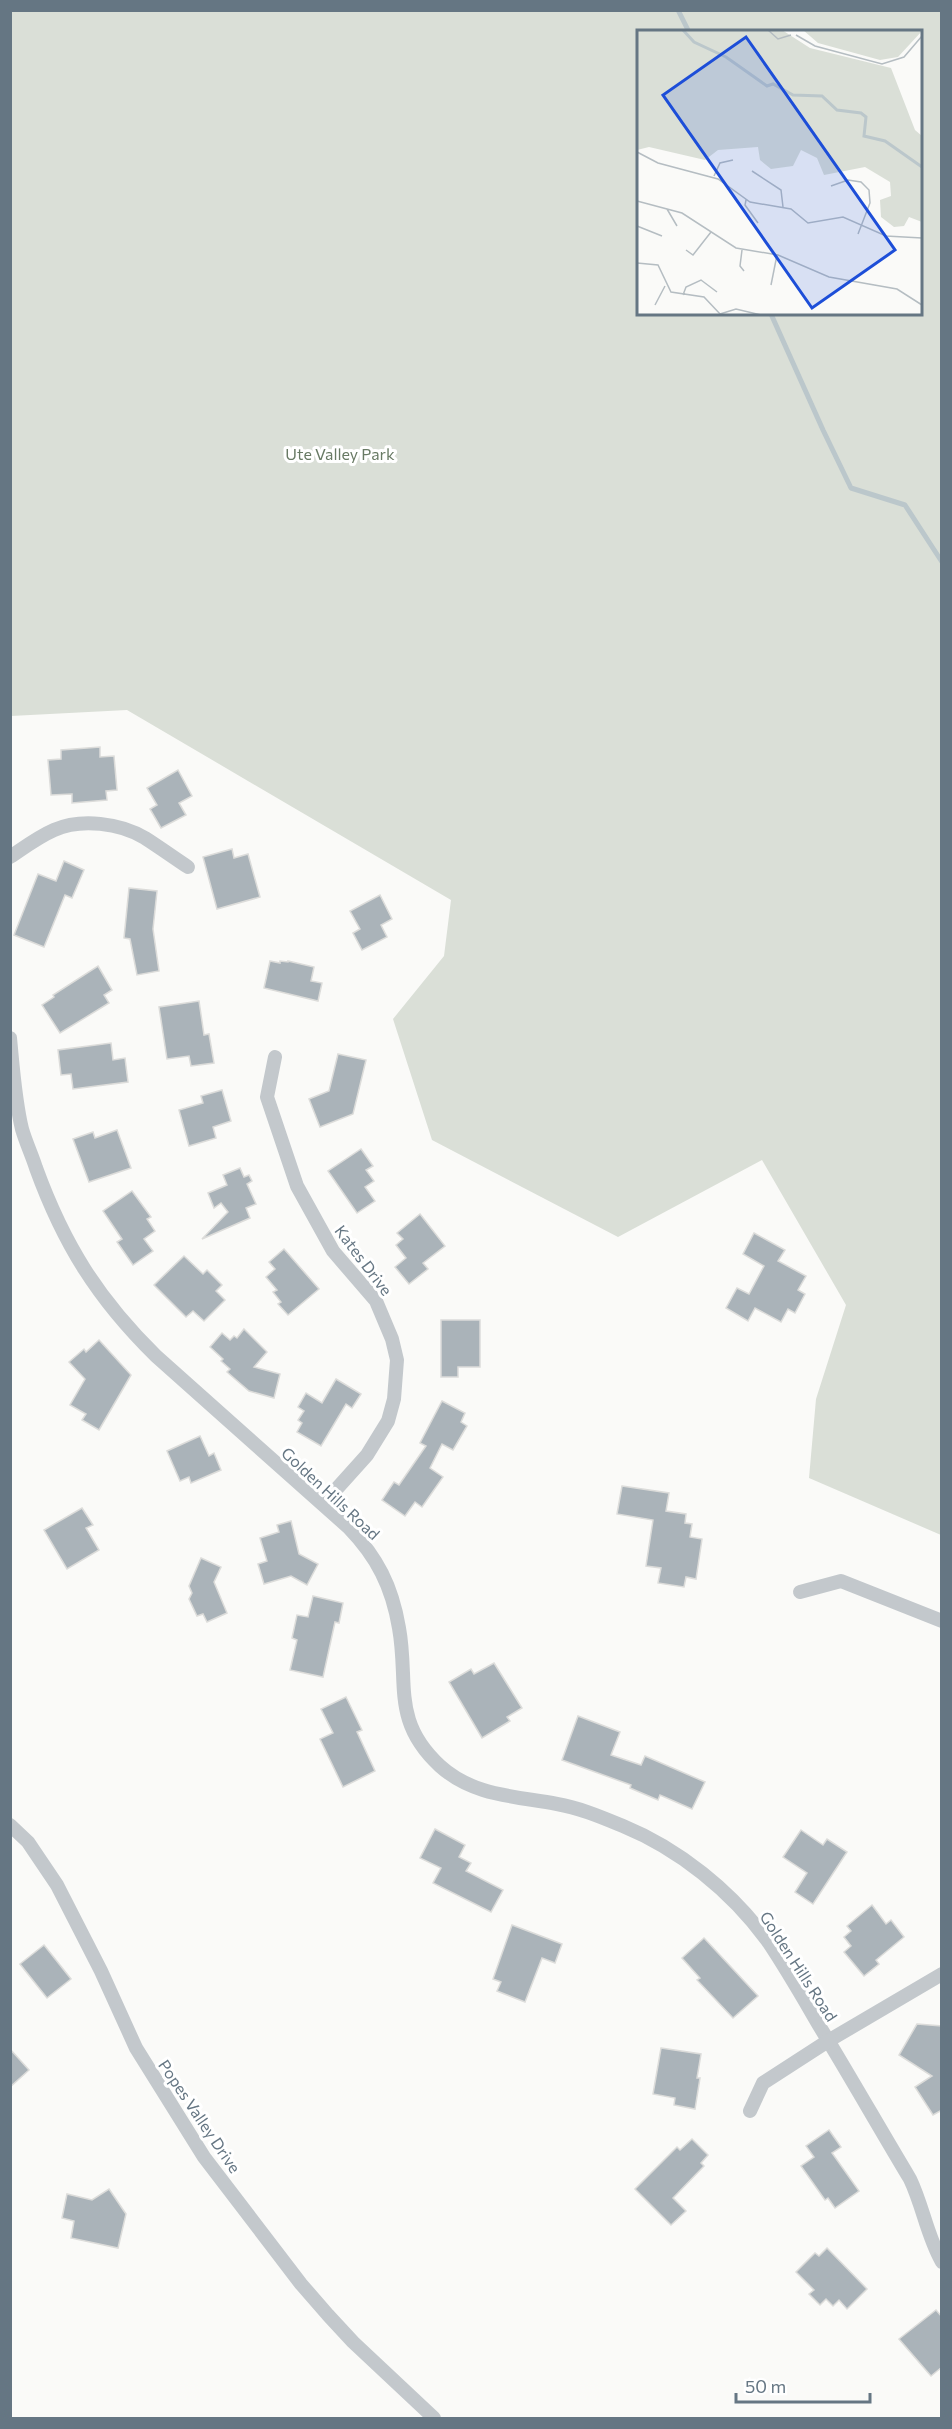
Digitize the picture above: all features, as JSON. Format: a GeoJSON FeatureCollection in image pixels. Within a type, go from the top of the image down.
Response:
{"type":"FeatureCollection","features":[{"type":"Feature","properties":{"kind":"street"},"geometry":{"type":"LineString","coordinates":[[10,857],[39,837],[56,829],[71,825],[110,825],[129,830],[145,838],[188,867]]}},
{"type":"Feature","properties":{"kind":"street","name":"Golden Hills Road"},"geometry":{"type":"LineString","coordinates":[[10,1038],[16,1101],[23,1131],[56,1220],[92,1282],[115,1313],[156,1356],[323,1504],[361,1540],[375,1557],[390,1591],[400,1631],[404,1706],[417,1738],[440,1766],[455,1777],[487,1793],[558,1804],[600,1817],[655,1842],[680,1858],[727,1895],[754,1924],[781,1961],[910,2179],[918,2195],[931,2242],[942,2262]]}},
{"type":"Feature","properties":{"kind":"street","name":"Kates Drive"},"geometry":{"type":"LineString","coordinates":[[275,1057],[267,1097],[297,1186],[333,1251],[376,1301],[392,1339],[397,1360],[394,1399],[388,1421],[367,1455],[323,1504]]}},
{"type":"Feature","properties":{"kind":"street"},"geometry":{"type":"LineString","coordinates":[[800,1592],[841,1581],[942,1621]]}},
{"type":"Feature","properties":{"kind":"street","name":"Popes Valley Drive"},"geometry":{"type":"LineString","coordinates":[[10,1825],[28,1842],[57,1886],[101,1971],[136,2048],[204,2157],[301,2284],[328,2315],[353,2342],[434,2418]]}},
{"type":"Feature","properties":{"kind":"street"},"geometry":{"type":"LineString","coordinates":[[750,2111],[763,2083],[828,2041],[942,1974]]}},
{"type":"Feature","properties":{"kind":"green space","name":"Ute Valley Park"},"geometry":{"type":"Polygon","coordinates":[[[11,10],[941,11],[941,1535],[809,1478],[816,1399],[846,1305],[762,1160],[618,1237],[432,1140],[393,1019],[444,956],[451,900],[127,710],[11,716],[11,10]]]}},
{"type":"Feature","properties":{"kind":"building"},"geometry":{"type":"Polygon","coordinates":[[[100,747],[100,757],[114,756],[117,790],[106,791],[107,800],[72,803],[72,794],[51,795],[48,760],[61,759],[61,750],[100,747]]]}},
{"type":"Feature","properties":{"kind":"building"},"geometry":{"type":"Polygon","coordinates":[[[178,770],[192,796],[179,803],[186,815],[161,828],[150,809],[157,805],[147,788],[178,770]]]}},
{"type":"Feature","properties":{"kind":"building"},"geometry":{"type":"Polygon","coordinates":[[[232,849],[234,858],[248,854],[260,897],[217,909],[203,857],[232,849]]]}},
{"type":"Feature","properties":{"kind":"building"},"geometry":{"type":"Polygon","coordinates":[[[64,861],[84,870],[72,898],[65,895],[44,947],[14,935],[38,874],[56,881],[64,861]]]}},
{"type":"Feature","properties":{"kind":"building"},"geometry":{"type":"Polygon","coordinates":[[[129,888],[157,891],[153,929],[159,971],[137,975],[130,939],[124,938],[129,888]]]}},
{"type":"Feature","properties":{"kind":"building"},"geometry":{"type":"Polygon","coordinates":[[[380,895],[392,919],[381,925],[387,937],[362,950],[353,933],[360,929],[350,911],[380,895]]]}},
{"type":"Feature","properties":{"kind":"building"},"geometry":{"type":"Polygon","coordinates":[[[270,961],[280,963],[280,961],[288,961],[314,967],[311,981],[322,983],[318,1001],[264,988],[270,961]]]}},
{"type":"Feature","properties":{"kind":"building"},"geometry":{"type":"Polygon","coordinates":[[[98,966],[112,990],[104,995],[109,1003],[60,1033],[42,1005],[54,997],[53,995],[98,966]]]}},
{"type":"Feature","properties":{"kind":"building"},"geometry":{"type":"Polygon","coordinates":[[[199,1001],[204,1035],[209,1034],[214,1063],[191,1066],[189,1056],[167,1059],[159,1007],[199,1001]]]}},
{"type":"Feature","properties":{"kind":"building"},"geometry":{"type":"Polygon","coordinates":[[[111,1043],[113,1060],[125,1058],[128,1082],[73,1089],[71,1074],[61,1075],[58,1050],[111,1043]]]}},
{"type":"Feature","properties":{"kind":"building"},"geometry":{"type":"Polygon","coordinates":[[[338,1054],[366,1060],[353,1114],[320,1127],[309,1099],[329,1091],[338,1054]]]}},
{"type":"Feature","properties":{"kind":"building"},"geometry":{"type":"Polygon","coordinates":[[[222,1090],[231,1121],[213,1127],[216,1138],[189,1146],[179,1110],[203,1103],[201,1096],[222,1090]]]}},
{"type":"Feature","properties":{"kind":"building"},"geometry":{"type":"Polygon","coordinates":[[[117,1130],[131,1168],[89,1182],[73,1139],[93,1132],[95,1138],[117,1130]]]}},
{"type":"Feature","properties":{"kind":"building"},"geometry":{"type":"Polygon","coordinates":[[[361,1149],[373,1166],[366,1170],[374,1181],[365,1187],[375,1201],[357,1213],[328,1171],[361,1149]]]}},
{"type":"Feature","properties":{"kind":"building"},"geometry":{"type":"Polygon","coordinates":[[[240,1168],[244,1177],[249,1175],[252,1181],[247,1184],[256,1204],[246,1208],[250,1218],[202,1239],[228,1212],[221,1203],[214,1208],[208,1193],[227,1185],[223,1175],[240,1168]]]}},
{"type":"Feature","properties":{"kind":"building"},"geometry":{"type":"Polygon","coordinates":[[[132,1191],[151,1217],[147,1219],[155,1231],[144,1239],[153,1251],[133,1265],[117,1242],[122,1239],[103,1211],[132,1191]]]}},
{"type":"Feature","properties":{"kind":"building"},"geometry":{"type":"Polygon","coordinates":[[[420,1214],[445,1246],[423,1263],[428,1269],[409,1284],[395,1267],[406,1258],[396,1245],[403,1239],[397,1233],[420,1214]]]}},
{"type":"Feature","properties":{"kind":"building"},"geometry":{"type":"Polygon","coordinates":[[[754,1233],[785,1250],[778,1261],[806,1276],[798,1290],[805,1294],[795,1313],[788,1309],[781,1322],[755,1308],[748,1321],[726,1308],[737,1288],[749,1294],[764,1266],[743,1254],[754,1233]]]}},
{"type":"Feature","properties":{"kind":"building"},"geometry":{"type":"Polygon","coordinates":[[[284,1249],[319,1289],[288,1315],[278,1304],[281,1302],[273,1292],[277,1290],[266,1277],[275,1269],[269,1262],[284,1249]]]}},
{"type":"Feature","properties":{"kind":"building"},"geometry":{"type":"Polygon","coordinates":[[[184,1256],[203,1274],[207,1270],[222,1285],[216,1291],[225,1300],[204,1321],[193,1311],[186,1317],[154,1285],[184,1256]]]}},
{"type":"Feature","properties":{"kind":"building"},"geometry":{"type":"Polygon","coordinates":[[[441,1320],[480,1320],[480,1367],[458,1367],[458,1377],[441,1377],[441,1320]]]}},
{"type":"Feature","properties":{"kind":"building"},"geometry":{"type":"Polygon","coordinates":[[[244,1329],[267,1352],[254,1367],[280,1374],[274,1398],[249,1391],[227,1372],[230,1369],[210,1347],[222,1333],[230,1340],[234,1336],[237,1338],[244,1329]]]}},
{"type":"Feature","properties":{"kind":"building"},"geometry":{"type":"Polygon","coordinates":[[[99,1340],[131,1375],[99,1430],[82,1420],[86,1414],[70,1405],[85,1379],[69,1362],[84,1349],[86,1352],[99,1340]]]}},
{"type":"Feature","properties":{"kind":"building"},"geometry":{"type":"Polygon","coordinates":[[[336,1379],[361,1394],[352,1408],[346,1404],[321,1446],[297,1432],[302,1423],[298,1420],[304,1411],[298,1407],[306,1393],[322,1403],[336,1379]]]}},
{"type":"Feature","properties":{"kind":"building"},"geometry":{"type":"Polygon","coordinates":[[[442,1401],[465,1413],[461,1422],[467,1426],[453,1450],[442,1444],[430,1468],[443,1477],[422,1507],[415,1502],[405,1516],[382,1500],[394,1482],[399,1485],[426,1446],[420,1443],[442,1401]]]}},
{"type":"Feature","properties":{"kind":"building"},"geometry":{"type":"Polygon","coordinates":[[[200,1436],[209,1456],[214,1453],[221,1470],[191,1483],[189,1477],[180,1481],[167,1451],[200,1436]]]}},
{"type":"Feature","properties":{"kind":"building"},"geometry":{"type":"Polygon","coordinates":[[[622,1486],[669,1493],[666,1511],[686,1514],[685,1523],[692,1524],[690,1537],[702,1539],[696,1579],[686,1577],[684,1587],[658,1583],[661,1568],[646,1566],[653,1520],[617,1514],[622,1486]]]}},
{"type":"Feature","properties":{"kind":"building"},"geometry":{"type":"Polygon","coordinates":[[[82,1508],[93,1525],[86,1528],[99,1550],[67,1569],[44,1530],[82,1508]]]}},
{"type":"Feature","properties":{"kind":"building"},"geometry":{"type":"Polygon","coordinates":[[[291,1521],[299,1554],[318,1564],[307,1585],[291,1576],[264,1584],[258,1564],[267,1561],[260,1538],[279,1532],[277,1525],[291,1521]]]}},
{"type":"Feature","properties":{"kind":"building"},"geometry":{"type":"Polygon","coordinates":[[[201,1558],[221,1567],[214,1582],[227,1613],[207,1622],[203,1614],[197,1616],[189,1599],[192,1593],[189,1586],[201,1558]]]}},
{"type":"Feature","properties":{"kind":"building"},"geometry":{"type":"Polygon","coordinates":[[[313,1596],[343,1603],[339,1623],[335,1622],[323,1677],[290,1670],[297,1640],[292,1638],[297,1615],[308,1617],[313,1596]]]}},
{"type":"Feature","properties":{"kind":"building"},"geometry":{"type":"Polygon","coordinates":[[[494,1663],[522,1708],[507,1717],[510,1721],[482,1738],[449,1682],[471,1669],[474,1674],[494,1663]]]}},
{"type":"Feature","properties":{"kind":"building"},"geometry":{"type":"Polygon","coordinates":[[[346,1697],[362,1730],[357,1732],[375,1771],[343,1787],[320,1739],[333,1733],[321,1709],[346,1697]]]}},
{"type":"Feature","properties":{"kind":"building"},"geometry":{"type":"Polygon","coordinates":[[[578,1716],[620,1732],[611,1755],[641,1765],[645,1756],[705,1782],[692,1809],[660,1795],[658,1800],[630,1788],[631,1785],[562,1760],[578,1716]]]}},
{"type":"Feature","properties":{"kind":"building"},"geometry":{"type":"Polygon","coordinates":[[[435,1829],[465,1845],[459,1857],[471,1863],[466,1871],[503,1890],[491,1912],[433,1883],[441,1868],[420,1858],[435,1829]]]}},
{"type":"Feature","properties":{"kind":"building"},"geometry":{"type":"Polygon","coordinates":[[[801,1830],[823,1845],[827,1839],[847,1852],[813,1904],[795,1892],[807,1873],[783,1857],[801,1830]]]}},
{"type":"Feature","properties":{"kind":"building"},"geometry":{"type":"Polygon","coordinates":[[[872,1905],[886,1924],[891,1920],[904,1937],[876,1960],[879,1964],[864,1976],[844,1952],[851,1946],[844,1937],[851,1931],[847,1926],[872,1905]]]}},
{"type":"Feature","properties":{"kind":"building"},"geometry":{"type":"Polygon","coordinates":[[[512,1925],[562,1944],[555,1963],[542,1958],[525,2002],[497,1991],[501,1982],[493,1979],[512,1925]]]}},
{"type":"Feature","properties":{"kind":"building"},"geometry":{"type":"Polygon","coordinates":[[[704,1938],[758,1996],[733,2018],[697,1980],[700,1978],[682,1958],[704,1938]]]}},
{"type":"Feature","properties":{"kind":"building"},"geometry":{"type":"Polygon","coordinates":[[[44,1945],[71,1979],[47,1998],[20,1964],[44,1945]]]}},
{"type":"Feature","properties":{"kind":"building"},"geometry":{"type":"Polygon","coordinates":[[[917,2024],[942,2026],[942,2110],[933,2115],[915,2087],[932,2076],[899,2055],[917,2024]]]}},
{"type":"Feature","properties":{"kind":"building"},"geometry":{"type":"Polygon","coordinates":[[[661,2048],[701,2054],[695,2109],[674,2105],[675,2098],[653,2094],[661,2048]]]}},
{"type":"Feature","properties":{"kind":"building"},"geometry":{"type":"Polygon","coordinates":[[[10,2049],[29,2070],[10,2087],[10,2049]]]}},
{"type":"Feature","properties":{"kind":"building"},"geometry":{"type":"Polygon","coordinates":[[[829,2130],[841,2147],[832,2153],[859,2191],[835,2208],[828,2198],[825,2200],[801,2166],[814,2157],[806,2146],[829,2130]]]}},
{"type":"Feature","properties":{"kind":"building"},"geometry":{"type":"Polygon","coordinates":[[[692,2139],[708,2155],[701,2163],[704,2166],[673,2198],[686,2211],[671,2225],[635,2189],[677,2147],[680,2150],[692,2139]]]}},
{"type":"Feature","properties":{"kind":"building"},"geometry":{"type":"Polygon","coordinates":[[[109,2189],[126,2214],[118,2248],[71,2238],[74,2221],[62,2218],[67,2194],[92,2200],[109,2189]]]}},
{"type":"Feature","properties":{"kind":"building"},"geometry":{"type":"Polygon","coordinates":[[[827,2248],[867,2289],[847,2309],[839,2300],[833,2306],[826,2299],[820,2305],[809,2294],[814,2290],[796,2272],[815,2253],[819,2256],[827,2248]]]}},
{"type":"Feature","properties":{"kind":"building"},"geometry":{"type":"Polygon","coordinates":[[[936,2310],[942,2317],[942,2367],[931,2376],[899,2339],[936,2310]]]}},
{"type":"Feature","properties":{"kind":"waterway"},"geometry":{"type":"LineString","coordinates":[[678,10],[688,30]]}},
{"type":"Feature","properties":{"kind":"waterway"},"geometry":{"type":"LineString","coordinates":[[771,315],[851,488],[905,505],[942,562]]}}]}
